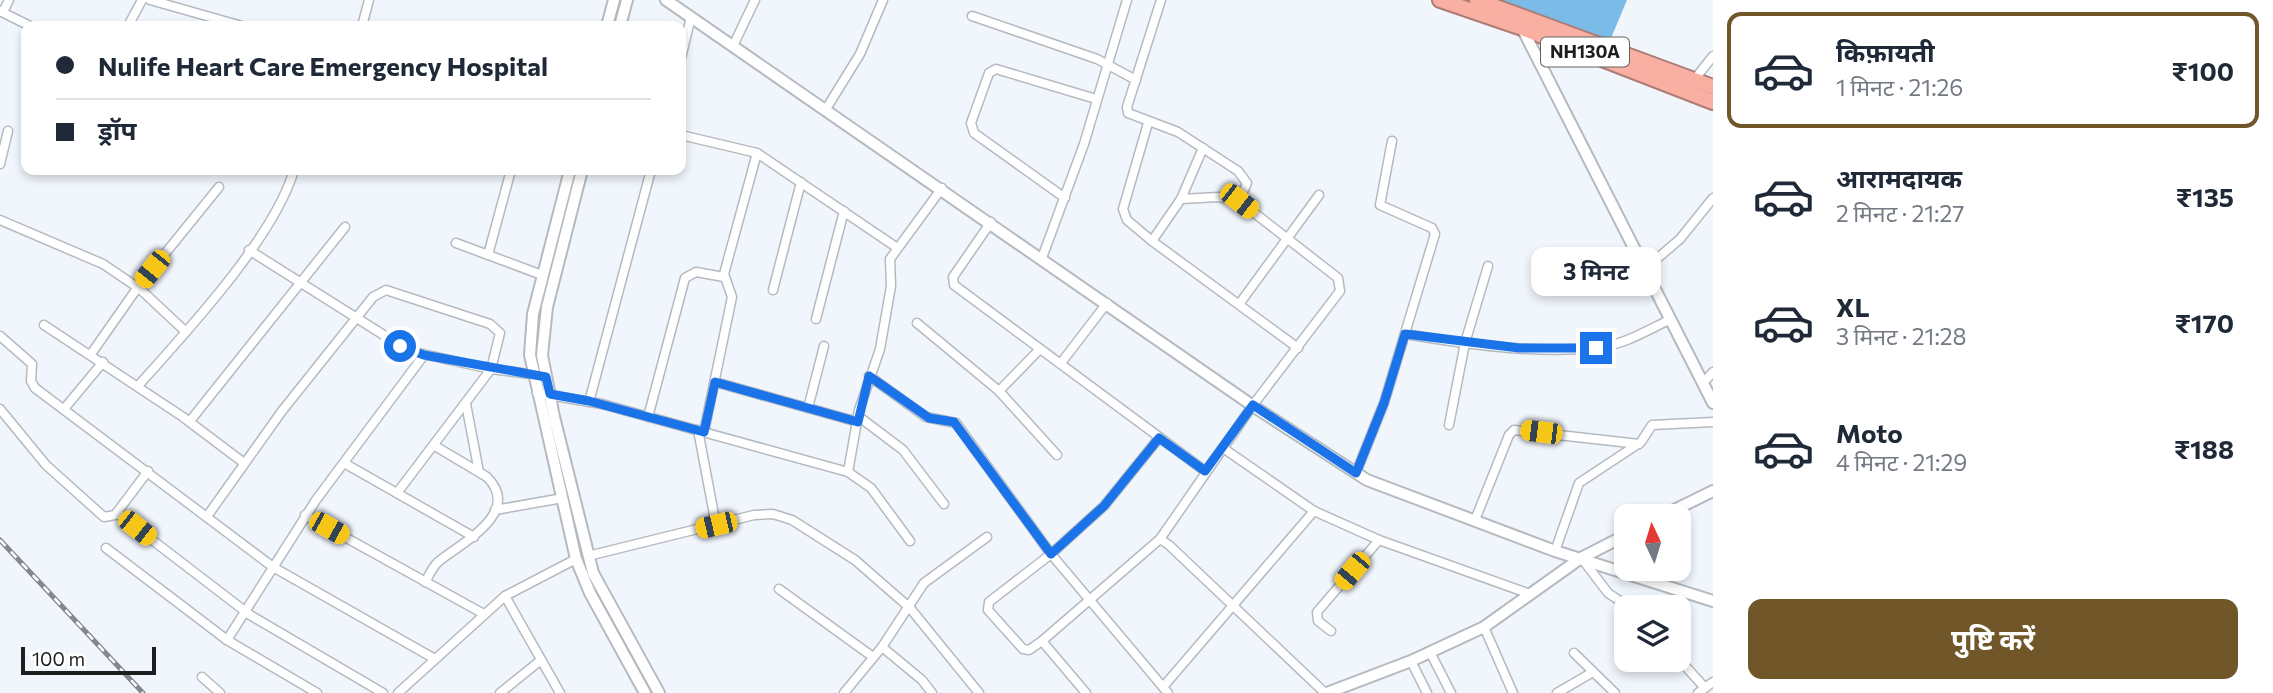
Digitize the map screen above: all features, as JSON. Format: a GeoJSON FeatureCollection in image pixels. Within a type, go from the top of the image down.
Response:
{"type":"FeatureCollection","features":[{"type":"Feature","properties":{"kind":"highway","name":"NH130A"},"geometry":{"type":"LineString","coordinates":[[1440,0],[1522,28],[1713,102]]}},
{"type":"Feature","properties":{"kind":"highway","name":"NH130A"},"geometry":{"type":"LineString","coordinates":[[1477,0],[1713,87]]}},
{"type":"Feature","properties":{"kind":"street"},"geometry":{"type":"LineString","coordinates":[[9,0],[2,12],[21,22]]}},
{"type":"Feature","properties":{"kind":"street"},"geometry":{"type":"LineString","coordinates":[[131,21],[142,0]]}},
{"type":"Feature","properties":{"kind":"street"},"geometry":{"type":"LineString","coordinates":[[363,21],[369,0]]}},
{"type":"Feature","properties":{"kind":"street"},"geometry":{"type":"LineString","coordinates":[[608,21],[614,0]]}},
{"type":"Feature","properties":{"kind":"street"},"geometry":{"type":"LineString","coordinates":[[621,21],[627,0]]}},
{"type":"Feature","properties":{"kind":"street"},"geometry":{"type":"LineString","coordinates":[[666,0],[1253,405],[1367,480],[1555,551],[1713,601]]}},
{"type":"Feature","properties":{"kind":"street"},"geometry":{"type":"LineString","coordinates":[[733,46],[755,0]]}},
{"type":"Feature","properties":{"kind":"street"},"geometry":{"type":"LineString","coordinates":[[826,109],[860,54],[883,0]]}},
{"type":"Feature","properties":{"kind":"street"},"geometry":{"type":"LineString","coordinates":[[1042,258],[1065,198],[1126,0]]}},
{"type":"Feature","properties":{"kind":"street"},"geometry":{"type":"LineString","coordinates":[[1161,0],[1127,110],[1148,123],[1178,132],[1238,171],[1247,186],[1239,201]]}},
{"type":"Feature","properties":{"kind":"street"},"geometry":{"type":"LineString","coordinates":[[156,1],[225,21]]}},
{"type":"Feature","properties":{"kind":"street"},"geometry":{"type":"LineString","coordinates":[[972,16],[1106,64],[1136,80]]}},
{"type":"Feature","properties":{"kind":"street"},"geometry":{"type":"LineString","coordinates":[[686,38],[691,17]]}},
{"type":"Feature","properties":{"kind":"street"},"geometry":{"type":"LineString","coordinates":[[1522,28],[1713,403]]}},
{"type":"Feature","properties":{"kind":"street"},"geometry":{"type":"LineString","coordinates":[[1694,80],[1713,56]]}},
{"type":"Feature","properties":{"kind":"street"},"geometry":{"type":"LineString","coordinates":[[1065,198],[974,134],[971,123],[989,73],[996,69],[1096,100]]}},
{"type":"Feature","properties":{"kind":"street"},"geometry":{"type":"LineString","coordinates":[[1148,123],[1123,212],[1126,220],[1298,348]]}},
{"type":"Feature","properties":{"kind":"street"},"geometry":{"type":"LineString","coordinates":[[0,164],[8,131]]}},
{"type":"Feature","properties":{"kind":"street"},"geometry":{"type":"LineString","coordinates":[[686,136],[757,153],[897,247]]}},
{"type":"Feature","properties":{"kind":"street"},"geometry":{"type":"LineString","coordinates":[[1356,473],[1384,403],[1435,234],[1433,228],[1380,205],[1392,141]]}},
{"type":"Feature","properties":{"kind":"street"},"geometry":{"type":"LineString","coordinates":[[1152,241],[1181,199],[1203,148]]}},
{"type":"Feature","properties":{"kind":"street"},"geometry":{"type":"LineString","coordinates":[[716,525],[701,431],[715,382],[732,297],[724,277],[757,153]]}},
{"type":"Feature","properties":{"kind":"street"},"geometry":{"type":"LineString","coordinates":[[138,386],[186,332],[249,250],[277,210],[293,175]]}},
{"type":"Feature","properties":{"kind":"street"},"geometry":{"type":"LineString","coordinates":[[488,255],[509,175]]}},
{"type":"Feature","properties":{"kind":"street"},"geometry":{"type":"LineString","coordinates":[[569,175],[542,275],[530,335],[534,375],[576,559],[590,593],[645,693]]}},
{"type":"Feature","properties":{"kind":"street"},"geometry":{"type":"LineString","coordinates":[[581,175],[544,325],[542,355],[588,556],[600,588],[659,693]]}},
{"type":"Feature","properties":{"kind":"street"},"geometry":{"type":"LineString","coordinates":[[589,401],[650,175]]}},
{"type":"Feature","properties":{"kind":"street"},"geometry":{"type":"LineString","coordinates":[[773,290],[801,182]]}},
{"type":"Feature","properties":{"kind":"street"},"geometry":{"type":"LineString","coordinates":[[91,354],[138,287],[219,187]]}},
{"type":"Feature","properties":{"kind":"street"},"geometry":{"type":"LineString","coordinates":[[848,472],[869,376],[880,349],[891,286],[888,267],[897,247],[942,188]]}},
{"type":"Feature","properties":{"kind":"street"},"geometry":{"type":"LineString","coordinates":[[1240,303],[1319,195]]}},
{"type":"Feature","properties":{"kind":"street"},"geometry":{"type":"LineString","coordinates":[[1159,438],[1104,506],[987,606],[1005,631],[1023,649],[1029,650],[1042,641],[1160,539],[1253,405],[1317,326],[1340,287],[1338,278],[1239,201],[1219,197],[1181,199]]}},
{"type":"Feature","properties":{"kind":"street"},"geometry":{"type":"LineString","coordinates":[[1646,268],[1680,239],[1713,198]]}},
{"type":"Feature","properties":{"kind":"street"},"geometry":{"type":"LineString","coordinates":[[816,319],[844,211]]}},
{"type":"Feature","properties":{"kind":"street"},"geometry":{"type":"LineString","coordinates":[[0,220],[103,264],[138,287],[186,332]]}},
{"type":"Feature","properties":{"kind":"street"},"geometry":{"type":"LineString","coordinates":[[990,222],[955,275],[953,283],[1039,350],[1061,363],[1205,471]]}},
{"type":"Feature","properties":{"kind":"street"},"geometry":{"type":"LineString","coordinates":[[190,421],[298,282],[345,227]]}},
{"type":"Feature","properties":{"kind":"street"},"geometry":{"type":"LineString","coordinates":[[456,243],[542,275]]}},
{"type":"Feature","properties":{"kind":"street"},"geometry":{"type":"LineString","coordinates":[[249,250],[400,346],[424,355],[546,377]]}},
{"type":"Feature","properties":{"kind":"street"},"geometry":{"type":"LineString","coordinates":[[1449,425],[1465,343],[1489,266]]}},
{"type":"Feature","properties":{"kind":"street"},"geometry":{"type":"LineString","coordinates":[[648,417],[685,278],[696,272],[724,277]]}},
{"type":"Feature","properties":{"kind":"street"},"geometry":{"type":"LineString","coordinates":[[208,515],[244,463],[373,296],[390,290],[490,324],[500,333],[491,369],[397,493]]}},
{"type":"Feature","properties":{"kind":"street"},"geometry":{"type":"LineString","coordinates":[[1061,363],[1107,303]]}},
{"type":"Feature","properties":{"kind":"street"},"geometry":{"type":"LineString","coordinates":[[1405,334],[1519,348],[1596,348],[1618,343],[1671,319]]}},
{"type":"Feature","properties":{"kind":"street"},"geometry":{"type":"LineString","coordinates":[[917,323],[999,391],[1057,456]]}},
{"type":"Feature","properties":{"kind":"street"},"geometry":{"type":"LineString","coordinates":[[44,325],[190,421],[244,463]]}},
{"type":"Feature","properties":{"kind":"street"},"geometry":{"type":"LineString","coordinates":[[0,335],[32,364],[33,386],[273,566],[435,659]]}},
{"type":"Feature","properties":{"kind":"street"},"geometry":{"type":"LineString","coordinates":[[808,408],[824,346]]}},
{"type":"Feature","properties":{"kind":"street"},"geometry":{"type":"LineString","coordinates":[[999,391],[1039,350]]}},
{"type":"Feature","properties":{"kind":"street"},"geometry":{"type":"LineString","coordinates":[[227,640],[305,515],[424,355]]}},
{"type":"Feature","properties":{"kind":"street"},"geometry":{"type":"LineString","coordinates":[[64,409],[103,362]]}},
{"type":"Feature","properties":{"kind":"street"},"geometry":{"type":"LineString","coordinates":[[1703,383],[1713,372]]}},
{"type":"Feature","properties":{"kind":"street"},"geometry":{"type":"LineString","coordinates":[[869,376],[929,418],[954,422],[1087,601],[1165,690],[1314,511]]}},
{"type":"Feature","properties":{"kind":"street"},"geometry":{"type":"LineString","coordinates":[[715,382],[858,419],[903,450],[944,504]]}},
{"type":"Feature","properties":{"kind":"street"},"geometry":{"type":"LineString","coordinates":[[537,393],[589,401],[848,472],[872,488],[910,541]]}},
{"type":"Feature","properties":{"kind":"street"},"geometry":{"type":"LineString","coordinates":[[466,404],[479,472]]}},
{"type":"Feature","properties":{"kind":"street"},"geometry":{"type":"LineString","coordinates":[[0,409],[46,466],[107,519],[117,513],[148,471]]}},
{"type":"Feature","properties":{"kind":"street"},"geometry":{"type":"LineString","coordinates":[[1555,551],[1579,483],[1639,444],[1652,425],[1713,422]]}},
{"type":"Feature","properties":{"kind":"street"},"geometry":{"type":"LineString","coordinates":[[1475,520],[1509,435],[1514,430],[1639,444]]}},
{"type":"Feature","properties":{"kind":"street"},"geometry":{"type":"LineString","coordinates":[[435,446],[479,472],[493,484],[495,510]]}},
{"type":"Feature","properties":{"kind":"street"},"geometry":{"type":"LineString","coordinates":[[1223,448],[1314,511],[1379,540],[1530,594]]}},
{"type":"Feature","properties":{"kind":"street"},"geometry":{"type":"LineString","coordinates":[[344,463],[474,537]]}},
{"type":"Feature","properties":{"kind":"street"},"geometry":{"type":"LineString","coordinates":[[1686,504],[1713,491]]}},
{"type":"Feature","properties":{"kind":"street"},"geometry":{"type":"LineString","coordinates":[[425,582],[435,565],[474,537],[495,510],[563,498]]}},
{"type":"Feature","properties":{"kind":"street"},"geometry":{"type":"LineString","coordinates":[[117,513],[246,612],[383,693]]}},
{"type":"Feature","properties":{"kind":"street"},"geometry":{"type":"LineString","coordinates":[[588,556],[764,513],[792,520],[855,560],[910,608],[979,693]]}},
{"type":"Feature","properties":{"kind":"street"},"geometry":{"type":"LineString","coordinates":[[305,515],[482,613]]}},
{"type":"Feature","properties":{"kind":"street"},"geometry":{"type":"LineString","coordinates":[[844,693],[883,647],[932,576],[987,537]]}},
{"type":"Feature","properties":{"kind":"street"},"geometry":{"type":"LineString","coordinates":[[1160,539],[1326,693],[1411,661],[1484,627],[1581,558],[1614,541]]}},
{"type":"Feature","properties":{"kind":"street"},"geometry":{"type":"LineString","coordinates":[[1331,631],[1318,621],[1317,612],[1379,540]]}},
{"type":"Feature","properties":{"kind":"street"},"geometry":{"type":"LineString","coordinates":[[106,548],[227,640],[317,693]]}},
{"type":"Feature","properties":{"kind":"street"},"geometry":{"type":"LineString","coordinates":[[1581,558],[1614,597]]}},
{"type":"Feature","properties":{"kind":"street"},"geometry":{"type":"LineString","coordinates":[[402,692],[482,613],[505,596],[576,559]]}},
{"type":"Feature","properties":{"kind":"street"},"geometry":{"type":"LineString","coordinates":[[779,589],[873,657]]}},
{"type":"Feature","properties":{"kind":"street"},"geometry":{"type":"LineString","coordinates":[[505,596],[560,693]]}},
{"type":"Feature","properties":{"kind":"street"},"geometry":{"type":"LineString","coordinates":[[1484,627],[1513,693]]}},
{"type":"Feature","properties":{"kind":"street"},"geometry":{"type":"LineString","coordinates":[[1042,641],[1086,693]]}},
{"type":"Feature","properties":{"kind":"street"},"geometry":{"type":"LineString","coordinates":[[883,647],[928,691]]}},
{"type":"Feature","properties":{"kind":"street"},"geometry":{"type":"LineString","coordinates":[[1430,652],[1451,693]]}},
{"type":"Feature","properties":{"kind":"street"},"geometry":{"type":"LineString","coordinates":[[1574,653],[1615,693]]}},
{"type":"Feature","properties":{"kind":"street"},"geometry":{"type":"LineString","coordinates":[[500,693],[541,660]]}},
{"type":"Feature","properties":{"kind":"street"},"geometry":{"type":"LineString","coordinates":[[1411,661],[1427,693]]}},
{"type":"Feature","properties":{"kind":"street"},"geometry":{"type":"LineString","coordinates":[[1557,693],[1593,672]]}},
{"type":"Feature","properties":{"kind":"street"},"geometry":{"type":"LineString","coordinates":[[1688,672],[1702,690],[1713,681]]}},
{"type":"Feature","properties":{"kind":"street"},"geometry":{"type":"LineString","coordinates":[[202,677],[220,693]]}},
{"type":"Feature","properties":{"kind":"water"},"geometry":{"type":"Polygon","coordinates":[[[1497,0],[1627,0],[1609,43],[1497,0]]]}},
{"type":"Feature","properties":{"kind":"railway"},"geometry":{"type":"LineString","coordinates":[[0,540],[143,693]]}},
{"type":"Feature","properties":{"kind":"route"},"geometry":{"type":"LineString","coordinates":[[400,346],[424,355],[546,377],[550,394],[589,401],[704,432],[715,382],[858,422],[869,376],[929,418],[954,422],[1051,554],[1104,506],[1159,438],[1205,471],[1253,405],[1356,473],[1384,403],[1405,334],[1519,348],[1596,348]]}}]}
